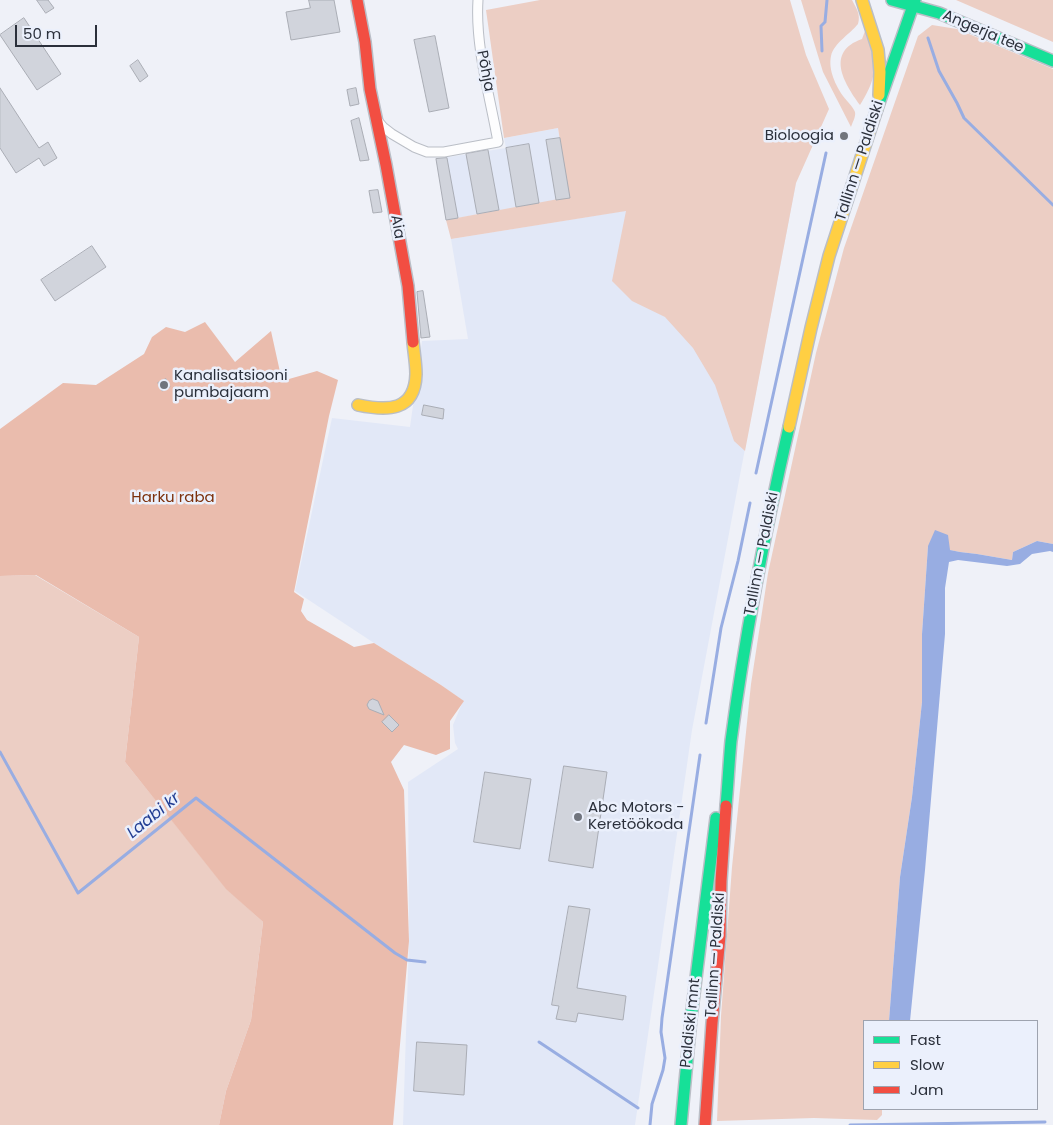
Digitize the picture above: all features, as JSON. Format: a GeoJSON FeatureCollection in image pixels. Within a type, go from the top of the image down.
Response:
{"type":"FeatureCollection","features":[{"type":"Feature","properties":{"kind":"main road","name":"Aia"},"geometry":{"type":"LineString","coordinates":[[357,0],[365,42],[370,89],[408,286],[416,374],[416,383],[411,397],[404,405],[386,410],[358,405]]}},
{"type":"Feature","properties":{"kind":"main road"},"geometry":{"type":"LineString","coordinates":[[862,0],[878,50],[880,72],[879,103]]}},
{"type":"Feature","properties":{"kind":"main road","name":"Angerja tee"},"geometry":{"type":"LineString","coordinates":[[892,0],[914,3],[1053,61]]}},
{"type":"Feature","properties":{"kind":"main road","name":"Tallinn — Paldiski"},"geometry":{"type":"LineString","coordinates":[[705,1125],[720,936],[721,880],[732,743],[751,609],[773,496],[829,256],[914,3]]}},
{"type":"Feature","properties":{"kind":"main road","name":"Paldiski mnt"},"geometry":{"type":"LineString","coordinates":[[681,1125],[690,1018],[714,831],[732,743]]}},
{"type":"Feature","properties":{"kind":"street","name":"Põhja"},"geometry":{"type":"LineString","coordinates":[[376,119],[392,134],[427,152],[444,152],[498,142],[478,38],[478,0]]}},
{"type":"Feature","properties":{"kind":"shaded area"},"geometry":{"type":"Polygon","coordinates":[[[540,0],[790,0],[806,55],[829,109],[796,183],[745,451],[734,441],[715,385],[693,348],[665,317],[632,301],[612,281],[626,211],[451,239],[446,220],[569,197],[558,128],[504,138],[486,10],[540,0]]]}},
{"type":"Feature","properties":{"kind":"shaded area"},"geometry":{"type":"Polygon","coordinates":[[[801,0],[852,0],[858,11],[858,24],[835,47],[830,61],[835,83],[855,112],[851,127],[823,72],[801,0]]]}},
{"type":"Feature","properties":{"kind":"shaded area"},"geometry":{"type":"Polygon","coordinates":[[[956,0],[1053,0],[1053,42],[956,0]]]}},
{"type":"Feature","properties":{"kind":"shaded area"},"geometry":{"type":"Polygon","coordinates":[[[932,25],[957,29],[1053,69],[1053,544],[1037,541],[1013,552],[1012,560],[928,546],[922,634],[922,702],[912,797],[900,877],[889,1020],[863,1020],[863,1110],[882,1110],[882,1115],[877,1120],[814,1118],[717,1121],[721,1016],[732,867],[751,684],[768,573],[816,353],[844,248],[918,36],[932,25]]]}},
{"type":"Feature","properties":{"kind":"shaded area"},"geometry":{"type":"Polygon","coordinates":[[[865,31],[869,40],[874,71],[871,84],[860,105],[844,78],[841,60],[844,52],[851,45],[862,39],[865,31]]]}},
{"type":"Feature","properties":{"kind":"shaded area"},"geometry":{"type":"Polygon","coordinates":[[[558,128],[570,198],[446,220],[436,159],[506,148],[504,138],[558,128]]]}},
{"type":"Feature","properties":{"kind":"shaded area"},"geometry":{"type":"Polygon","coordinates":[[[796,183],[692,730],[635,1125],[403,1125],[409,941],[408,782],[458,749],[455,743],[453,725],[463,701],[295,591],[332,418],[410,427],[422,341],[468,339],[451,239],[796,183]]]}},
{"type":"Feature","properties":{"kind":"shaded area"},"geometry":{"type":"Polygon","coordinates":[[[35,575],[139,637],[125,762],[226,888],[263,922],[251,1020],[226,1091],[219,1125],[0,1125],[0,576],[35,575]]]}},
{"type":"Feature","properties":{"kind":"green space","name":"Harku raba"},"geometry":{"type":"Polygon","coordinates":[[[205,322],[235,362],[271,331],[282,381],[317,371],[338,380],[294,592],[304,599],[301,611],[307,620],[354,647],[374,643],[464,701],[450,721],[450,749],[436,755],[404,745],[391,762],[404,790],[409,941],[393,1125],[219,1125],[226,1091],[251,1020],[263,922],[226,889],[125,762],[139,637],[36,575],[0,576],[0,429],[63,383],[96,385],[144,354],[152,337],[166,327],[185,332],[205,322]]]}},
{"type":"Feature","properties":{"kind":"water"},"geometry":{"type":"Polygon","coordinates":[[[935,530],[948,535],[950,550],[960,552],[1012,560],[1013,552],[1037,541],[1053,544],[1053,552],[1032,554],[1020,564],[1007,566],[958,560],[949,562],[945,588],[945,634],[925,870],[910,1020],[889,1020],[900,877],[912,797],[922,702],[922,634],[928,546],[935,530]]]}},
{"type":"Feature","properties":{"kind":"building"},"geometry":{"type":"Polygon","coordinates":[[[37,0],[48,0],[54,8],[46,13],[37,0]]]}},
{"type":"Feature","properties":{"kind":"building"},"geometry":{"type":"Polygon","coordinates":[[[309,0],[334,0],[340,32],[291,40],[286,12],[310,8],[309,0]]]}},
{"type":"Feature","properties":{"kind":"building"},"geometry":{"type":"Polygon","coordinates":[[[24,18],[61,74],[37,90],[0,35],[24,18]]]}},
{"type":"Feature","properties":{"kind":"building"},"geometry":{"type":"Polygon","coordinates":[[[435,36],[449,108],[429,112],[414,40],[435,36]]]}},
{"type":"Feature","properties":{"kind":"building"},"geometry":{"type":"Polygon","coordinates":[[[138,60],[148,76],[140,82],[130,66],[138,60]]]}},
{"type":"Feature","properties":{"kind":"building"},"geometry":{"type":"Polygon","coordinates":[[[0,88],[39,148],[48,142],[57,158],[44,166],[39,158],[16,173],[0,148],[0,88]]]}},
{"type":"Feature","properties":{"kind":"building"},"geometry":{"type":"Polygon","coordinates":[[[356,88],[359,104],[350,106],[347,90],[356,88]]]}},
{"type":"Feature","properties":{"kind":"building"},"geometry":{"type":"Polygon","coordinates":[[[359,118],[369,160],[360,161],[351,121],[359,118]]]}},
{"type":"Feature","properties":{"kind":"building"},"geometry":{"type":"Polygon","coordinates":[[[560,138],[570,198],[556,200],[546,140],[560,138]]]}},
{"type":"Feature","properties":{"kind":"building"},"geometry":{"type":"Polygon","coordinates":[[[529,144],[539,203],[516,207],[506,148],[529,144]]]}},
{"type":"Feature","properties":{"kind":"building"},"geometry":{"type":"Polygon","coordinates":[[[488,150],[499,210],[477,214],[466,154],[488,150]]]}},
{"type":"Feature","properties":{"kind":"building"},"geometry":{"type":"Polygon","coordinates":[[[447,158],[458,218],[446,220],[436,159],[447,158]]]}},
{"type":"Feature","properties":{"kind":"building"},"geometry":{"type":"Polygon","coordinates":[[[378,190],[382,212],[373,213],[369,191],[378,190]]]}},
{"type":"Feature","properties":{"kind":"building"},"geometry":{"type":"Polygon","coordinates":[[[92,246],[106,267],[55,301],[41,280],[92,246]]]}},
{"type":"Feature","properties":{"kind":"building"},"geometry":{"type":"Polygon","coordinates":[[[423,291],[430,337],[421,338],[417,292],[423,291]]]}},
{"type":"Feature","properties":{"kind":"building","name":"Kanalisatsiooni pumbajaam"},"geometry":{"type":"Polygon","coordinates":[[[166,379],[170,387],[162,391],[158,383],[166,379]]]}},
{"type":"Feature","properties":{"kind":"building"},"geometry":{"type":"Polygon","coordinates":[[[424,405],[444,409],[443,419],[422,415],[424,405]]]}},
{"type":"Feature","properties":{"kind":"building"},"geometry":{"type":"Polygon","coordinates":[[[373,699],[378,701],[384,715],[369,709],[367,705],[373,699]]]}},
{"type":"Feature","properties":{"kind":"building"},"geometry":{"type":"Polygon","coordinates":[[[389,715],[399,725],[392,732],[382,722],[389,715]]]}},
{"type":"Feature","properties":{"kind":"building","name":"Abc Motors - Keretöökoda"},"geometry":{"type":"Polygon","coordinates":[[[564,766],[607,772],[593,868],[549,861],[564,766]]]}},
{"type":"Feature","properties":{"kind":"building"},"geometry":{"type":"Polygon","coordinates":[[[485,772],[531,779],[520,849],[474,842],[485,772]]]}},
{"type":"Feature","properties":{"kind":"building"},"geometry":{"type":"Polygon","coordinates":[[[569,906],[590,909],[577,988],[626,996],[623,1020],[578,1013],[576,1022],[556,1019],[559,1006],[552,1005],[569,906]]]}},
{"type":"Feature","properties":{"kind":"building"},"geometry":{"type":"Polygon","coordinates":[[[417,1042],[467,1045],[464,1095],[414,1091],[417,1042]]]}},
{"type":"Feature","properties":{"kind":"waterway"},"geometry":{"type":"LineString","coordinates":[[822,51],[821,26],[825,22],[827,0]]}},
{"type":"Feature","properties":{"kind":"waterway"},"geometry":{"type":"LineString","coordinates":[[928,38],[939,71],[964,118],[1053,205]]}},
{"type":"Feature","properties":{"kind":"waterway"},"geometry":{"type":"LineString","coordinates":[[756,473],[826,153]]}},
{"type":"Feature","properties":{"kind":"waterway"},"geometry":{"type":"LineString","coordinates":[[706,723],[721,628],[750,503]]}},
{"type":"Feature","properties":{"kind":"waterway","name":"Laabi kr"},"geometry":{"type":"LineString","coordinates":[[0,752],[78,893],[196,798],[395,953],[407,960],[425,962]]}},
{"type":"Feature","properties":{"kind":"waterway"},"geometry":{"type":"LineString","coordinates":[[650,1125],[652,1104],[665,1058],[661,1032],[662,1018],[700,755]]}},
{"type":"Feature","properties":{"kind":"waterway"},"geometry":{"type":"LineString","coordinates":[[539,1042],[638,1108]]}},
{"type":"Feature","properties":{"kind":"waterway","name":"Laabi kr"},"geometry":{"type":"LineString","coordinates":[[850,1125],[1045,1122]]}},
{"type":"Feature","properties":{"kind":"traffic: fast"},"geometry":{"type":"LineString","coordinates":[[892,0],[939,13],[1053,61]]}},
{"type":"Feature","properties":{"kind":"traffic: fast"},"geometry":{"type":"LineString","coordinates":[[877,109],[915,0]]}},
{"type":"Feature","properties":{"kind":"traffic: fast"},"geometry":{"type":"LineString","coordinates":[[726,806],[731,741],[749,622],[789,427]]}},
{"type":"Feature","properties":{"kind":"traffic: fast"},"geometry":{"type":"LineString","coordinates":[[681,1125],[691,1018],[716,818]]}},
{"type":"Feature","properties":{"kind":"traffic: slow"},"geometry":{"type":"LineString","coordinates":[[862,0],[878,50],[880,72],[879,95]]}},
{"type":"Feature","properties":{"kind":"traffic: slow"},"geometry":{"type":"LineString","coordinates":[[789,427],[829,256],[877,109]]}},
{"type":"Feature","properties":{"kind":"traffic: slow"},"geometry":{"type":"LineString","coordinates":[[358,405],[389,408],[398,406],[411,396],[416,374],[413,342]]}},
{"type":"Feature","properties":{"kind":"traffic: jam"},"geometry":{"type":"LineString","coordinates":[[357,0],[365,42],[370,89],[408,286],[413,342]]}},
{"type":"Feature","properties":{"kind":"traffic: jam"},"geometry":{"type":"LineString","coordinates":[[705,1125],[720,936],[721,881],[726,806]]}},
{"type":"Feature","properties":{"kind":"place","name":"Bioloogia"},"geometry":{"type":"Point","coordinates":[844,136]}},
{"type":"Feature","properties":{"kind":"place","name":"Kanalisatsiooni pumbajaam"},"geometry":{"type":"Point","coordinates":[164,385]}},
{"type":"Feature","properties":{"kind":"place","name":"Abc Motors - Keretöökoda"},"geometry":{"type":"Point","coordinates":[578,817]}}]}
